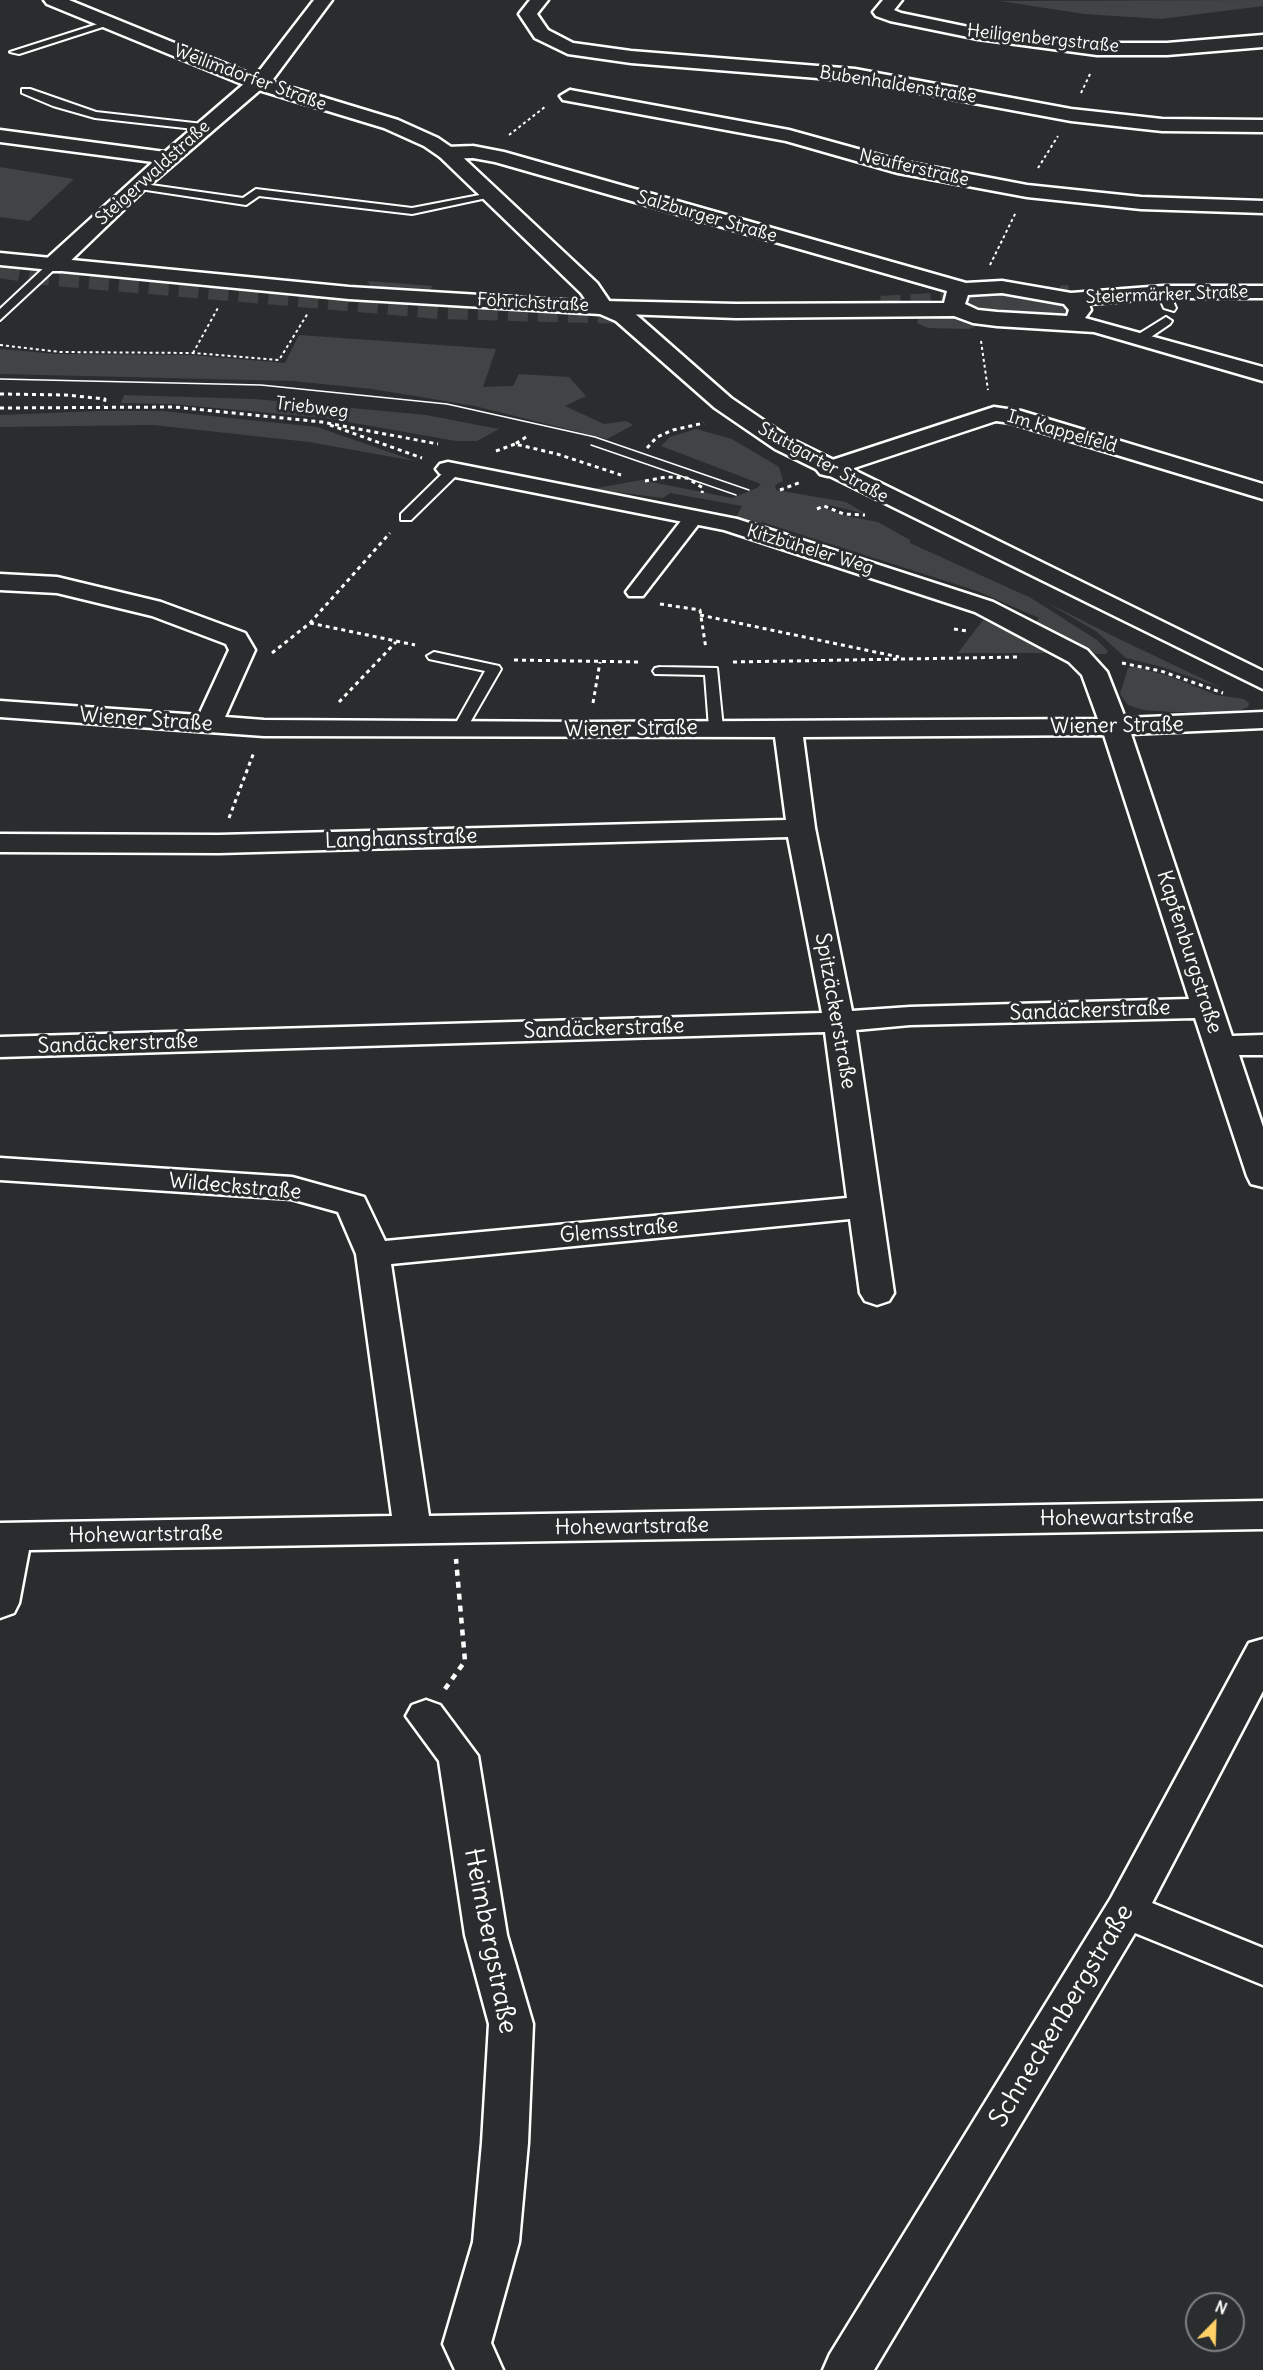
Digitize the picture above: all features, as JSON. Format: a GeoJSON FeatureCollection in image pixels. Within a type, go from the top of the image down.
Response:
{"type":"FeatureCollection","features":[{"type":"Feature","properties":{"kind":"street","name":"Weilimdorfer Straße"},"geometry":{"type":"LineString","coordinates":[[53,0],[256,83],[391,124],[431,142],[447,153]]}},
{"type":"Feature","properties":{"kind":"street","name":"Steigerwaldstraße"},"geometry":{"type":"LineString","coordinates":[[52,266],[168,158],[267,74],[323,0]]}},
{"type":"Feature","properties":{"kind":"street","name":"Bubenhaldenstraße"},"geometry":{"type":"LineString","coordinates":[[539,0],[528,14],[541,34],[568,48],[631,57],[855,75],[1071,115],[1161,125],[1263,126]]}},
{"type":"Feature","properties":{"kind":"street","name":"Heiligenbergstraße"},"geometry":{"type":"LineString","coordinates":[[895,9],[978,34],[1097,49],[1167,49],[1263,41]]}},
{"type":"Feature","properties":{"kind":"street","name":"Neufferstraße"},"geometry":{"type":"LineString","coordinates":[[570,96],[789,136],[898,167],[1027,191],[1141,203],[1263,207]]}},
{"type":"Feature","properties":{"kind":"street"},"geometry":{"type":"LineString","coordinates":[[0,136],[168,158]]}},
{"type":"Feature","properties":{"kind":"street","name":"Salzburger Straße"},"geometry":{"type":"LineString","coordinates":[[447,153],[473,152],[496,156],[961,299]]}},
{"type":"Feature","properties":{"kind":"street","name":"Stuttgarter Straße"},"geometry":{"type":"LineString","coordinates":[[447,153],[589,288],[603,308],[624,316],[739,416],[828,469],[1263,681]]}},
{"type":"Feature","properties":{"kind":"street","name":"Föhrichstraße"},"geometry":{"type":"LineString","coordinates":[[0,259],[52,266],[349,293],[603,308],[736,311],[961,299],[973,316],[1065,322]]}},
{"type":"Feature","properties":{"kind":"street","name":"Steiermärker Straße"},"geometry":{"type":"LineString","coordinates":[[961,299],[1002,287],[1037,291],[1071,299],[1167,300],[1263,292]]}},
{"type":"Feature","properties":{"kind":"street"},"geometry":{"type":"LineString","coordinates":[[1065,322],[1080,310],[1078,303],[1071,299]]}},
{"type":"Feature","properties":{"kind":"street"},"geometry":{"type":"LineString","coordinates":[[1065,322],[1141,338],[1263,374]]}},
{"type":"Feature","properties":{"kind":"street","name":"Im Kappelfeld"},"geometry":{"type":"LineString","coordinates":[[828,469],[994,414],[1013,416],[1263,492]]}},
{"type":"Feature","properties":{"kind":"street","name":"Kitzbüheler Weg"},"geometry":{"type":"LineString","coordinates":[[451,470],[700,508],[728,524],[837,557],[984,607],[1078,656],[1094,672],[1115,727]]}},
{"type":"Feature","properties":{"kind":"street"},"geometry":{"type":"LineString","coordinates":[[636,592],[700,508]]}},
{"type":"Feature","properties":{"kind":"street"},"geometry":{"type":"LineString","coordinates":[[0,582],[57,585],[161,610],[226,633],[236,639],[242,650],[208,725]]}},
{"type":"Feature","properties":{"kind":"street","name":"Wiener Straße"},"geometry":{"type":"LineString","coordinates":[[0,709],[208,725],[324,729],[1115,727],[1263,720]]}},
{"type":"Feature","properties":{"kind":"street","name":"Kapfenburgstraße"},"geometry":{"type":"LineString","coordinates":[[1115,727],[1208,1008],[1218,1046],[1263,1176]]}},
{"type":"Feature","properties":{"kind":"street","name":"Spitzäckerstraße"},"geometry":{"type":"LineString","coordinates":[[788,729],[801,828],[839,1022],[877,1293]]}},
{"type":"Feature","properties":{"kind":"street","name":"Langhansstraße"},"geometry":{"type":"LineString","coordinates":[[0,843],[219,844],[801,828]]}},
{"type":"Feature","properties":{"kind":"street","name":"Sandäckerstraße"},"geometry":{"type":"LineString","coordinates":[[0,1047],[839,1022],[910,1016],[1208,1008]]}},
{"type":"Feature","properties":{"kind":"street"},"geometry":{"type":"LineString","coordinates":[[1218,1046],[1263,1045]]}},
{"type":"Feature","properties":{"kind":"street","name":"Wildeckstraße"},"geometry":{"type":"LineString","coordinates":[[0,1169],[292,1188],[352,1205],[373,1254],[413,1531]]}},
{"type":"Feature","properties":{"kind":"street","name":"Glemsstraße"},"geometry":{"type":"LineString","coordinates":[[373,1254],[865,1207]]}},
{"type":"Feature","properties":{"kind":"street","name":"Hohewartstraße"},"geometry":{"type":"LineString","coordinates":[[6,1537],[1263,1515]]}},
{"type":"Feature","properties":{"kind":"street"},"geometry":{"type":"LineString","coordinates":[[0,1603],[6,1537]]}},
{"type":"Feature","properties":{"kind":"street","name":"Schneckenbergstraße"},"geometry":{"type":"LineString","coordinates":[[849,2370],[1126,1911],[1263,1654]]}},
{"type":"Feature","properties":{"kind":"street","name":"Heimbergstraße"},"geometry":{"type":"LineString","coordinates":[[426,1716],[459,1756],[486,1935],[511,2024],[505,2143],[496,2242],[468,2344],[479,2370]]}},
{"type":"Feature","properties":{"kind":"street"},"geometry":{"type":"LineString","coordinates":[[1126,1911],[1263,1967]]}},
{"type":"Feature","properties":{"kind":"lane"},"geometry":{"type":"LineString","coordinates":[[15,52],[107,24]]}},
{"type":"Feature","properties":{"kind":"lane"},"geometry":{"type":"LineString","coordinates":[[26,91],[57,104],[94,115],[203,127]]}},
{"type":"Feature","properties":{"kind":"lane"},"geometry":{"type":"LineString","coordinates":[[137,186],[246,202],[256,192],[412,210],[490,196]]}},
{"type":"Feature","properties":{"kind":"lane"},"geometry":{"type":"LineString","coordinates":[[0,316],[52,266]]}},
{"type":"Feature","properties":{"kind":"lane"},"geometry":{"type":"LineString","coordinates":[[1141,338],[1166,321]]}},
{"type":"Feature","properties":{"kind":"lane"},"geometry":{"type":"LineString","coordinates":[[406,517],[451,470]]}},
{"type":"Feature","properties":{"kind":"lane"},"geometry":{"type":"LineString","coordinates":[[434,656],[494,669],[459,730]]}},
{"type":"Feature","properties":{"kind":"lane"},"geometry":{"type":"LineString","coordinates":[[660,671],[712,671],[716,728]]}},
{"type":"Feature","properties":{"kind":"path"},"geometry":{"type":"LineString","coordinates":[[1071,115],[1096,62],[1097,49]]}},
{"type":"Feature","properties":{"kind":"path"},"geometry":{"type":"LineString","coordinates":[[1038,169],[1059,134]]}},
{"type":"Feature","properties":{"kind":"path"},"geometry":{"type":"LineString","coordinates":[[194,352],[223,299]]}},
{"type":"Feature","properties":{"kind":"path"},"geometry":{"type":"LineString","coordinates":[[0,345],[60,352],[194,352],[279,360],[313,306]]}},
{"type":"Feature","properties":{"kind":"path"},"geometry":{"type":"LineString","coordinates":[[994,414],[980,332],[997,319]]}},
{"type":"Feature","properties":{"kind":"path"},"geometry":{"type":"LineString","coordinates":[[0,394],[66,395],[105,399],[104,406]]}},
{"type":"Feature","properties":{"kind":"path","name":"Triebweg"},"geometry":{"type":"LineString","coordinates":[[0,408],[174,407],[322,422],[439,444]]}},
{"type":"Feature","properties":{"kind":"path"},"geometry":{"type":"LineString","coordinates":[[322,422],[451,470]]}},
{"type":"Feature","properties":{"kind":"path"},"geometry":{"type":"LineString","coordinates":[[647,448],[657,437],[673,430],[705,423]]}},
{"type":"Feature","properties":{"kind":"path"},"geometry":{"type":"LineString","coordinates":[[526,437],[515,444],[557,454],[621,475]]}},
{"type":"Feature","properties":{"kind":"path"},"geometry":{"type":"LineString","coordinates":[[643,482],[666,477],[687,478],[703,488],[700,508]]}},
{"type":"Feature","properties":{"kind":"path"},"geometry":{"type":"LineString","coordinates":[[657,482],[664,479]]}},
{"type":"Feature","properties":{"kind":"path"},"geometry":{"type":"LineString","coordinates":[[780,490],[805,480]]}},
{"type":"Feature","properties":{"kind":"path"},"geometry":{"type":"LineString","coordinates":[[818,509],[824,506],[844,514],[867,516]]}},
{"type":"Feature","properties":{"kind":"path"},"geometry":{"type":"LineString","coordinates":[[242,650],[269,656],[310,623],[384,539]]}},
{"type":"Feature","properties":{"kind":"path"},"geometry":{"type":"LineString","coordinates":[[636,592],[632,598],[700,610],[712,671]]}},
{"type":"Feature","properties":{"kind":"path"},"geometry":{"type":"LineString","coordinates":[[700,615],[908,659]]}},
{"type":"Feature","properties":{"kind":"path"},"geometry":{"type":"LineString","coordinates":[[324,729],[325,717],[397,642]]}},
{"type":"Feature","properties":{"kind":"path"},"geometry":{"type":"LineString","coordinates":[[588,730],[600,662]]}},
{"type":"Feature","properties":{"kind":"path"},"geometry":{"type":"LineString","coordinates":[[1115,727],[1114,685],[1119,671],[1119,662],[1161,671],[1214,692],[1225,694]]}},
{"type":"Feature","properties":{"kind":"path"},"geometry":{"type":"LineString","coordinates":[[219,844],[264,728]]}},
{"type":"Feature","properties":{"kind":"path"},"geometry":{"type":"LineString","coordinates":[[426,1716],[465,1661],[456,1568]]}},
{"type":"Feature","properties":{"kind":"shaded area"},"geometry":{"type":"Polygon","coordinates":[[[1263,0],[1263,6],[1161,19],[1084,14],[1000,1],[1263,0]]]}},
{"type":"Feature","properties":{"kind":"shaded area"},"geometry":{"type":"Polygon","coordinates":[[[0,167],[74,179],[29,221],[0,217],[0,167]]]}},
{"type":"Feature","properties":{"kind":"shaded area"},"geometry":{"type":"Polygon","coordinates":[[[367,281],[433,286],[430,290],[378,290],[373,289],[367,281]]]}},
{"type":"Feature","properties":{"kind":"shaded area"},"geometry":{"type":"Polygon","coordinates":[[[975,292],[1037,293],[1068,305],[1066,312],[1052,316],[991,312],[965,302],[966,296],[975,292]]]}},
{"type":"Feature","properties":{"kind":"shaded area"},"geometry":{"type":"Polygon","coordinates":[[[919,317],[990,321],[969,329],[928,328],[917,323],[919,317]]]}},
{"type":"Feature","properties":{"kind":"shaded area"},"geometry":{"type":"Polygon","coordinates":[[[299,335],[496,349],[483,387],[513,386],[519,374],[569,377],[586,396],[565,406],[604,424],[626,421],[633,425],[607,439],[475,406],[372,389],[292,381],[0,374],[0,349],[57,354],[192,355],[285,363],[299,335]]]}},
{"type":"Feature","properties":{"kind":"shaded area"},"geometry":{"type":"Polygon","coordinates":[[[124,395],[255,399],[426,415],[499,429],[477,441],[456,441],[325,418],[172,404],[121,403],[124,395]]]}},
{"type":"Feature","properties":{"kind":"shaded area"},"geometry":{"type":"Polygon","coordinates":[[[163,411],[317,427],[415,461],[309,442],[153,425],[0,427],[0,415],[163,411]]]}},
{"type":"Feature","properties":{"kind":"shaded area"},"geometry":{"type":"Polygon","coordinates":[[[696,429],[732,439],[779,467],[783,481],[775,485],[776,490],[846,502],[866,514],[829,505],[825,508],[846,516],[878,522],[910,540],[910,543],[1031,598],[1097,640],[1108,651],[1106,654],[1096,654],[1036,622],[1039,618],[977,591],[762,522],[759,525],[735,519],[742,506],[670,493],[663,498],[592,489],[641,480],[732,498],[757,488],[761,484],[661,446],[670,437],[696,429]]]}},
{"type":"Feature","properties":{"kind":"shaded area"},"geometry":{"type":"Polygon","coordinates":[[[1046,602],[1222,688],[1162,667],[1126,658],[1097,632],[1046,602]]]}},
{"type":"Feature","properties":{"kind":"shaded area"},"geometry":{"type":"Polygon","coordinates":[[[983,620],[1052,653],[958,653],[983,620]]]}},
{"type":"Feature","properties":{"kind":"shaded area"},"geometry":{"type":"Polygon","coordinates":[[[1135,667],[1169,676],[1216,695],[1244,699],[1249,703],[1248,707],[1235,712],[1173,712],[1143,710],[1128,705],[1120,694],[1128,668],[1135,667]]]}},
{"type":"Feature","properties":{"kind":"tunnel"},"geometry":{"type":"LineString","coordinates":[[0,268],[43,275],[439,309],[623,314]]}},
{"type":"Feature","properties":{"kind":"tunnel"},"geometry":{"type":"LineString","coordinates":[[881,306],[1069,295]]}},
{"type":"Feature","properties":{"kind":"tram line"},"geometry":{"type":"LineString","coordinates":[[0,379],[261,385],[447,404],[595,437],[749,490]]}},
{"type":"Feature","properties":{"kind":"tram line"},"geometry":{"type":"LineString","coordinates":[[591,445],[736,495]]}}]}
